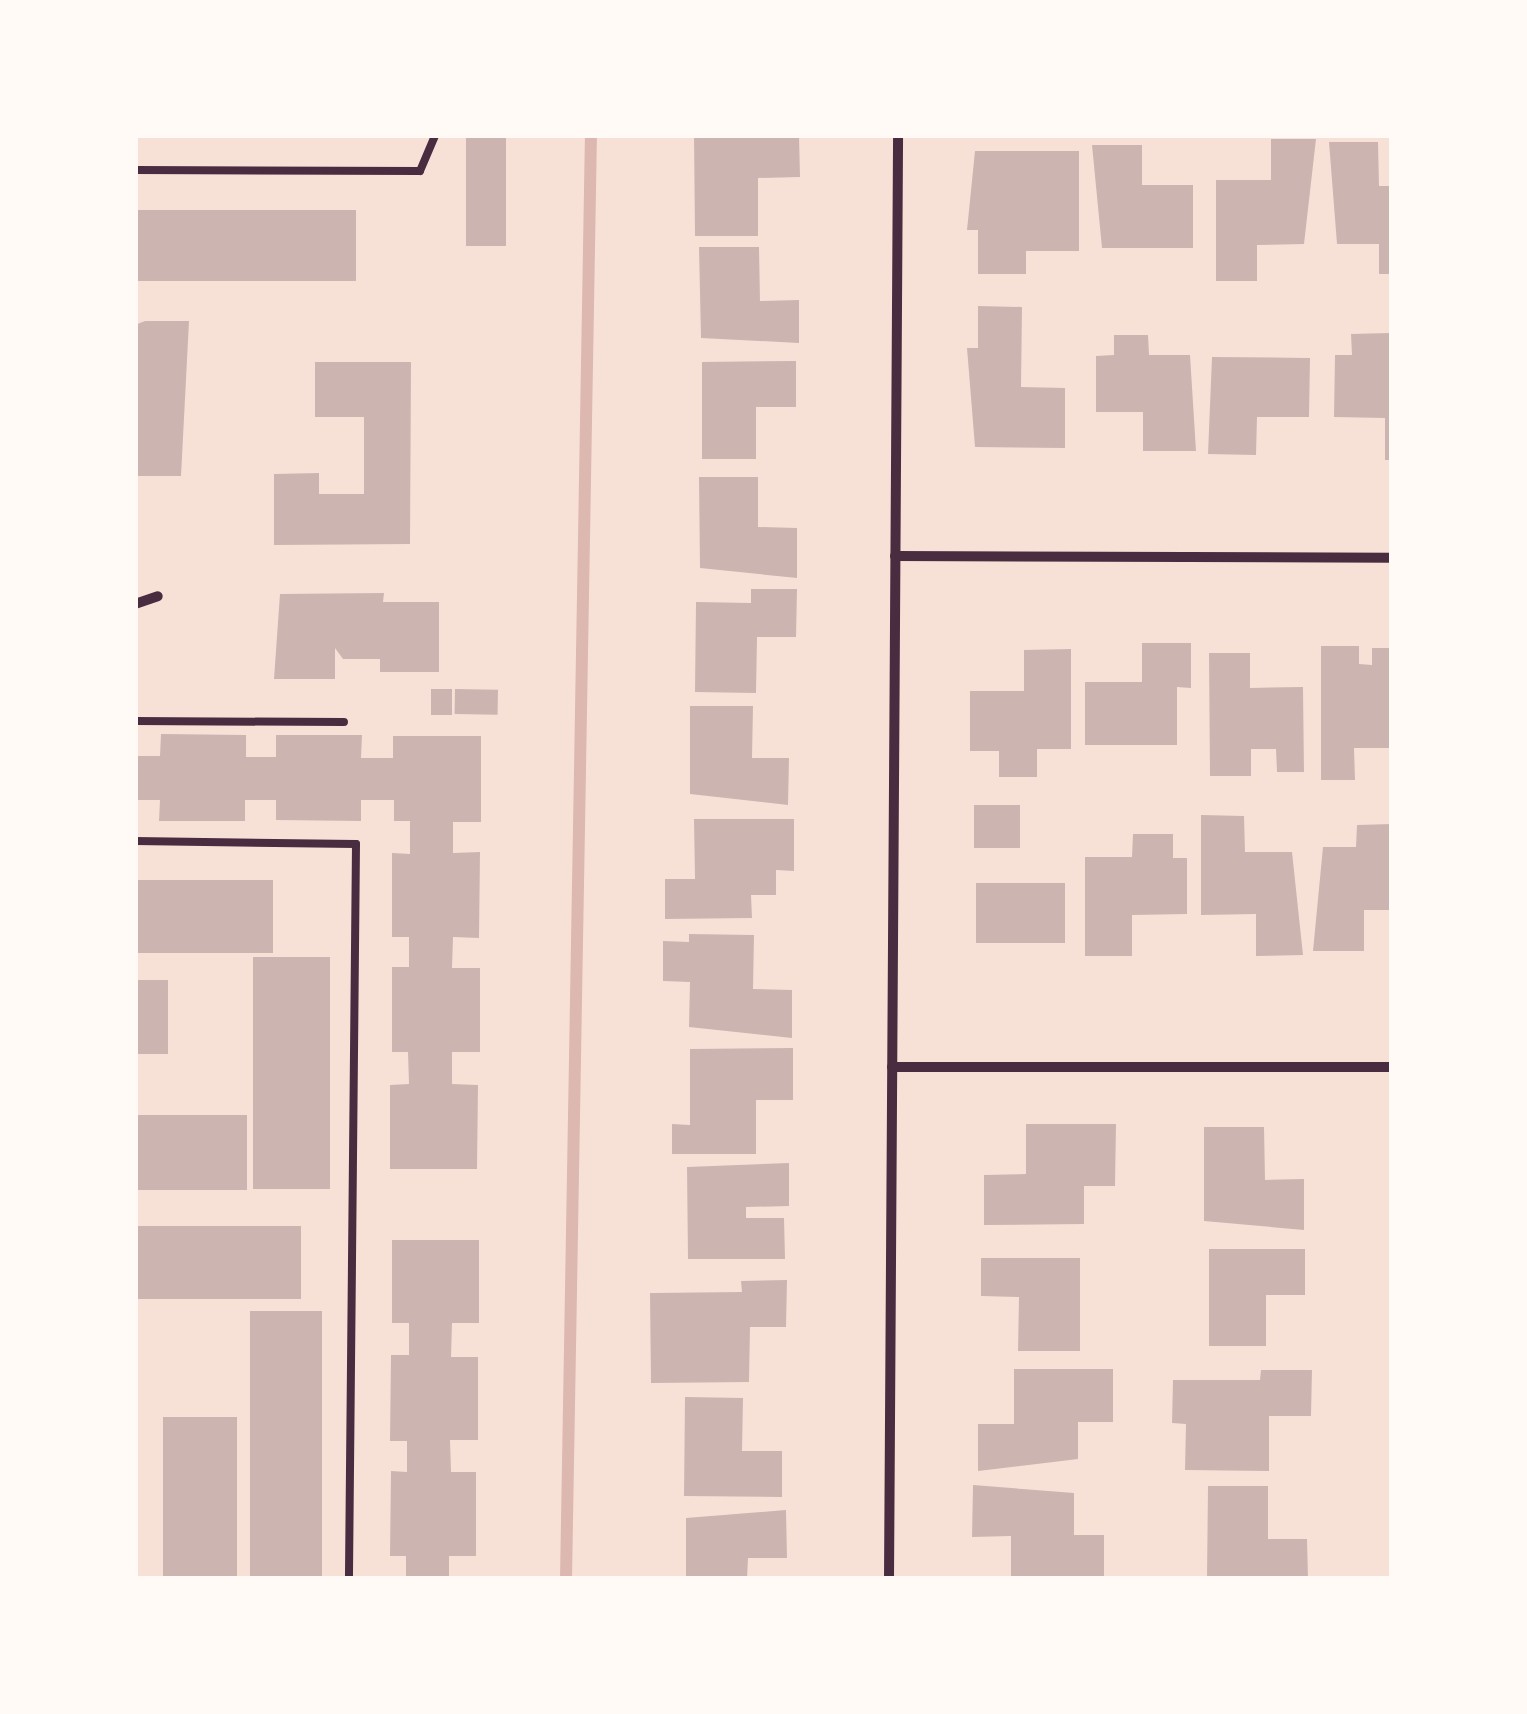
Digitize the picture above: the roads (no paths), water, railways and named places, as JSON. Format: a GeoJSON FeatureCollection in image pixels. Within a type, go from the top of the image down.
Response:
{"type":"FeatureCollection","features":[{"type":"Feature","properties":{"kind":"street"},"geometry":{"type":"LineString","coordinates":[[889,1579],[898,135]]}},
{"type":"Feature","properties":{"kind":"street"},"geometry":{"type":"LineString","coordinates":[[896,556],[1392,558]]}},
{"type":"Feature","properties":{"kind":"street"},"geometry":{"type":"LineString","coordinates":[[135,604],[158,596]]}},
{"type":"Feature","properties":{"kind":"street"},"geometry":{"type":"LineString","coordinates":[[892,1067],[1392,1067]]}},
{"type":"Feature","properties":{"kind":"lane"},"geometry":{"type":"LineString","coordinates":[[135,170],[420,171],[436,135]]}},
{"type":"Feature","properties":{"kind":"lane"},"geometry":{"type":"LineString","coordinates":[[135,721],[344,722]]}},
{"type":"Feature","properties":{"kind":"lane"},"geometry":{"type":"LineString","coordinates":[[135,840],[356,844],[349,1579]]}},
{"type":"Feature","properties":{"kind":"waterway"},"geometry":{"type":"LineString","coordinates":[[566,1579],[591,135]]}}]}
